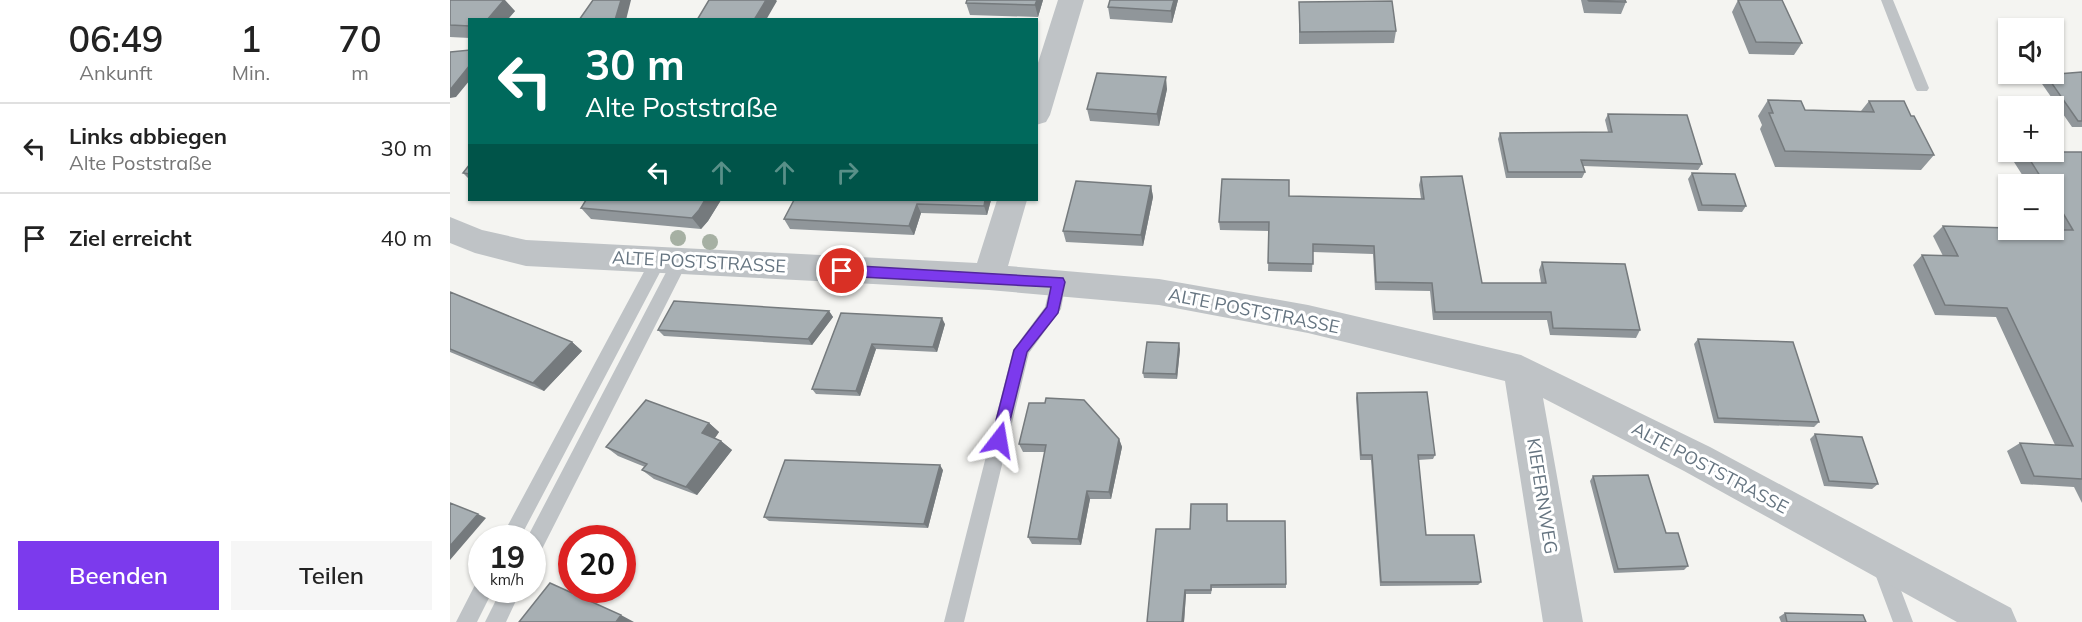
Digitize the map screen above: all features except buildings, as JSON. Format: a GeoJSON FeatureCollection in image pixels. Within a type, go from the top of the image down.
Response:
{"type":"FeatureCollection","features":[{"type":"Feature","properties":{"kind":"street"},"geometry":{"type":"LineString","coordinates":[[1038,108],[1071,0]]}},
{"type":"Feature","properties":{"kind":"street"},"geometry":{"type":"LineString","coordinates":[[989,277],[1012,201]]}},
{"type":"Feature","properties":{"kind":"street","name":"ALTE POSTSTRASSE"},"geometry":{"type":"LineString","coordinates":[[450,229],[475,241],[526,252],[989,277],[1159,292],[1308,319],[1521,370],[1697,459],[1996,622]]}},
{"type":"Feature","properties":{"kind":"street","name":"KIEFERNWEG"},"geometry":{"type":"LineString","coordinates":[[1521,370],[1563,622]]}},
{"type":"Feature","properties":{"kind":"lane"},"geometry":{"type":"LineString","coordinates":[[1887,0],[1922,88]]}},
{"type":"Feature","properties":{"kind":"lane"},"geometry":{"type":"LineString","coordinates":[[517,525],[670,260]]}},
{"type":"Feature","properties":{"kind":"lane"},"geometry":{"type":"LineString","coordinates":[[543,525],[670,260]]}},
{"type":"Feature","properties":{"kind":"lane"},"geometry":{"type":"LineString","coordinates":[[954,622],[1021,350],[1053,309],[1058,282]]}},
{"type":"Feature","properties":{"kind":"lane"},"geometry":{"type":"LineString","coordinates":[[1879,559],[1903,622]]}},
{"type":"Feature","properties":{"kind":"lane"},"geometry":{"type":"LineString","coordinates":[[466,622],[476,603]]}},
{"type":"Feature","properties":{"kind":"lane"},"geometry":{"type":"LineString","coordinates":[[495,622],[504,603]]}},
{"type":"Feature","properties":{"kind":"route"},"geometry":{"type":"LineString","coordinates":[[842,271],[1058,282],[1053,309],[1021,350],[999,440]]}}]}
